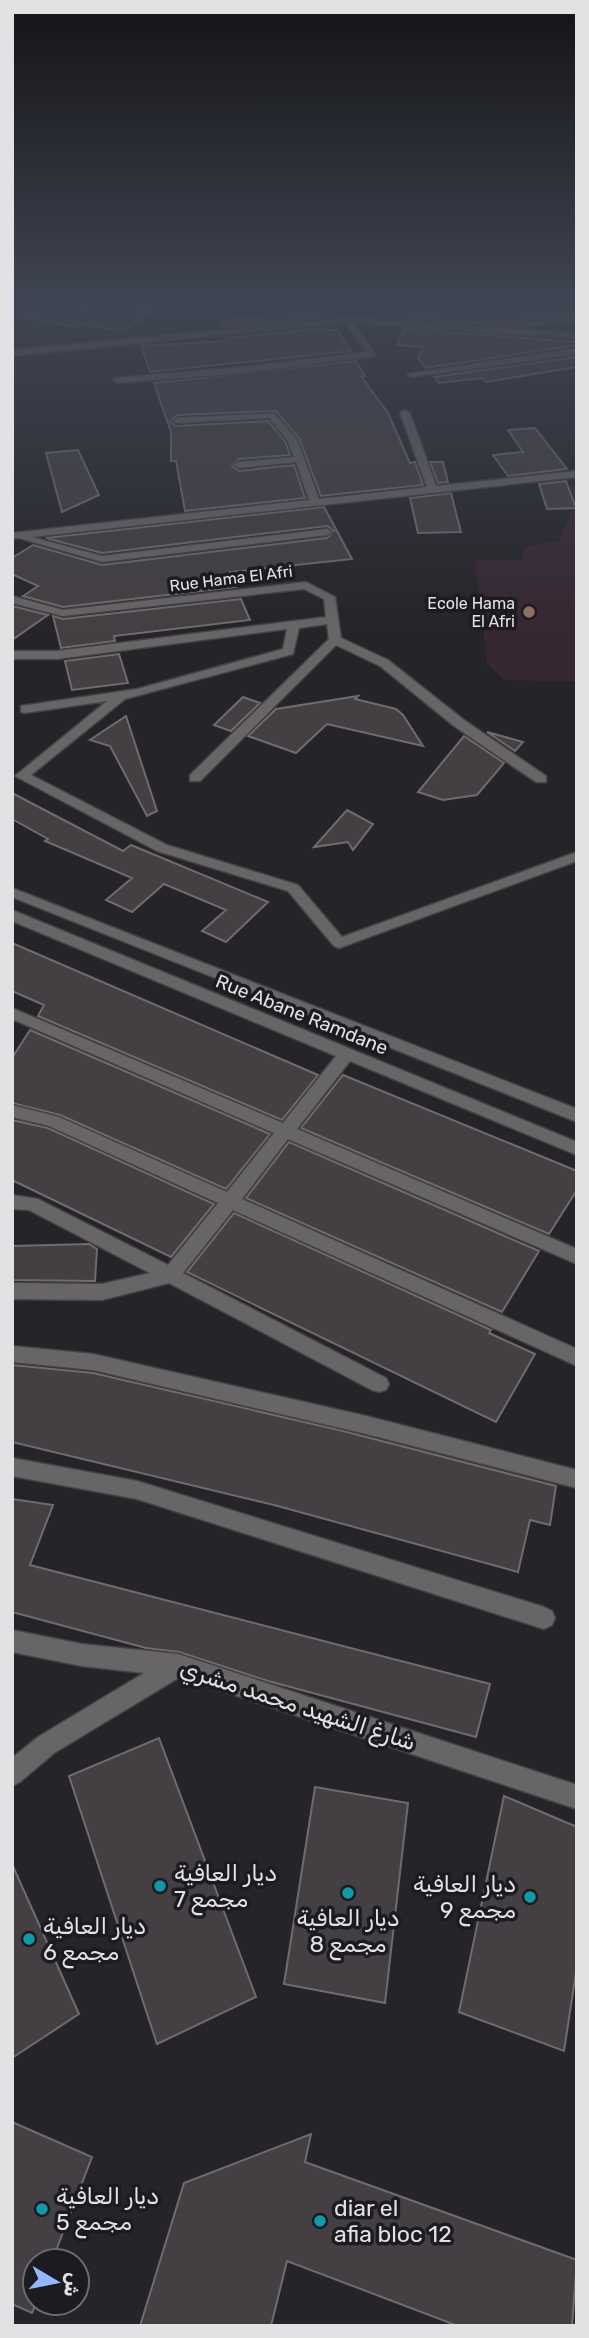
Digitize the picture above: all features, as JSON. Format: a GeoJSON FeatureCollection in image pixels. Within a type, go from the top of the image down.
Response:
{"type":"FeatureCollection","features":[{"type":"Feature","properties":{"kind":"street"},"geometry":{"type":"LineString","coordinates":[[405,413],[433,491]]}},
{"type":"Feature","properties":{"kind":"street"},"geometry":{"type":"LineString","coordinates":[[178,421],[271,415],[292,439],[315,502]]}},
{"type":"Feature","properties":{"kind":"street"},"geometry":{"type":"LineString","coordinates":[[239,465],[300,459]]}},
{"type":"Feature","properties":{"kind":"street"},"geometry":{"type":"LineString","coordinates":[[13,536],[577,474]]}},
{"type":"Feature","properties":{"kind":"street"},"geometry":{"type":"LineString","coordinates":[[13,536],[102,559],[327,532]]}},
{"type":"Feature","properties":{"kind":"street","name":"Rue Hama El Afri"},"geometry":{"type":"LineString","coordinates":[[12,599],[63,613],[306,585],[329,597],[335,640]]}},
{"type":"Feature","properties":{"kind":"street"},"geometry":{"type":"LineString","coordinates":[[12,655],[57,655],[332,620]]}},
{"type":"Feature","properties":{"kind":"street"},"geometry":{"type":"LineString","coordinates":[[25,709],[122,695],[289,651],[293,627]]}},
{"type":"Feature","properties":{"kind":"street"},"geometry":{"type":"LineString","coordinates":[[195,778],[335,640],[384,663],[459,723],[541,779]]}},
{"type":"Feature","properties":{"kind":"street"},"geometry":{"type":"LineString","coordinates":[[122,695],[22,776],[162,848],[293,888],[339,943],[577,856]]}},
{"type":"Feature","properties":{"kind":"street"},"geometry":{"type":"LineString","coordinates":[[12,892],[577,1115]]}},
{"type":"Feature","properties":{"kind":"street","name":"Rue Abane Ramdane"},"geometry":{"type":"LineString","coordinates":[[12,915],[577,1149]]}},
{"type":"Feature","properties":{"kind":"street"},"geometry":{"type":"LineString","coordinates":[[12,1013],[287,1129],[577,1257]]}},
{"type":"Feature","properties":{"kind":"street"},"geometry":{"type":"LineString","coordinates":[[12,1291],[102,1292],[171,1275],[227,1200],[346,1055]]}},
{"type":"Feature","properties":{"kind":"street"},"geometry":{"type":"LineString","coordinates":[[12,1111],[53,1121],[577,1358]]}},
{"type":"Feature","properties":{"kind":"street"},"geometry":{"type":"LineString","coordinates":[[12,1202],[32,1204],[379,1384]]}},
{"type":"Feature","properties":{"kind":"street"},"geometry":{"type":"LineString","coordinates":[[12,1354],[93,1362],[366,1425],[577,1479]]}},
{"type":"Feature","properties":{"kind":"street"},"geometry":{"type":"LineString","coordinates":[[12,1466],[137,1490],[544,1618]]}},
{"type":"Feature","properties":{"kind":"street","name":"شارغ الشهيد محمد مشري"},"geometry":{"type":"LineString","coordinates":[[12,1641],[82,1655],[178,1665],[577,1797]]}},
{"type":"Feature","properties":{"kind":"street"},"geometry":{"type":"LineString","coordinates":[[12,1774],[46,1745],[178,1665]]}},
{"type":"Feature","properties":{"kind":"shaded area","name":"Ecole Hama El Afri"},"geometry":{"type":"Polygon","coordinates":[[[569,484],[577,484],[577,682],[504,680],[487,664],[475,560],[522,560],[525,547],[559,541],[571,513],[569,484]]]}},
{"type":"Feature","properties":{"kind":"building"},"geometry":{"type":"Polygon","coordinates":[[[164,411],[273,411],[178,415],[170,421],[175,426],[268,421],[285,441],[290,455],[239,459],[232,466],[239,471],[294,465],[305,498],[185,511],[176,461],[171,461],[171,432],[164,411]]]}},
{"type":"Feature","properties":{"kind":"building"},"geometry":{"type":"Polygon","coordinates":[[[276,411],[387,411],[410,463],[415,462],[423,485],[321,496],[299,438],[276,411]]]}},
{"type":"Feature","properties":{"kind":"building"},"geometry":{"type":"Polygon","coordinates":[[[535,428],[567,469],[508,476],[493,455],[523,452],[508,430],[535,428]]]}},
{"type":"Feature","properties":{"kind":"building"},"geometry":{"type":"Polygon","coordinates":[[[78,450],[99,495],[62,512],[46,453],[78,450]]]}},
{"type":"Feature","properties":{"kind":"building"},"geometry":{"type":"Polygon","coordinates":[[[430,462],[443,462],[448,482],[438,483],[430,462]]]}},
{"type":"Feature","properties":{"kind":"building"},"geometry":{"type":"Polygon","coordinates":[[[566,481],[576,508],[547,509],[539,484],[566,481]]]}},
{"type":"Feature","properties":{"kind":"building"},"geometry":{"type":"Polygon","coordinates":[[[451,493],[461,532],[418,533],[410,498],[451,493]]]}},
{"type":"Feature","properties":{"kind":"building"},"geometry":{"type":"Polygon","coordinates":[[[324,507],[352,559],[230,572],[236,587],[63,607],[23,596],[38,586],[12,574],[12,558],[33,545],[102,565],[327,538],[334,531],[327,526],[102,553],[46,538],[324,507]]]}},
{"type":"Feature","properties":{"kind":"building"},"geometry":{"type":"Polygon","coordinates":[[[241,599],[250,620],[114,636],[115,641],[61,648],[53,616],[63,619],[241,599]]]}},
{"type":"Feature","properties":{"kind":"building"},"geometry":{"type":"Polygon","coordinates":[[[12,606],[48,615],[12,640],[12,606]]]}},
{"type":"Feature","properties":{"kind":"building"},"geometry":{"type":"Polygon","coordinates":[[[119,654],[128,683],[72,690],[65,661],[119,654]]]}},
{"type":"Feature","properties":{"kind":"building"},"geometry":{"type":"Polygon","coordinates":[[[358,696],[355,699],[396,709],[403,715],[423,746],[327,724],[296,753],[248,736],[276,709],[358,696]]]}},
{"type":"Feature","properties":{"kind":"building"},"geometry":{"type":"Polygon","coordinates":[[[243,697],[260,703],[231,731],[214,725],[243,697]]]}},
{"type":"Feature","properties":{"kind":"building"},"geometry":{"type":"Polygon","coordinates":[[[126,716],[157,811],[147,816],[110,746],[90,740],[126,716]]]}},
{"type":"Feature","properties":{"kind":"building"},"geometry":{"type":"Polygon","coordinates":[[[487,732],[523,742],[515,751],[487,732]]]}},
{"type":"Feature","properties":{"kind":"building"},"geometry":{"type":"Polygon","coordinates":[[[464,736],[504,763],[477,795],[443,800],[418,792],[464,736]]]}},
{"type":"Feature","properties":{"kind":"building"},"geometry":{"type":"Polygon","coordinates":[[[12,793],[123,851],[131,845],[268,902],[226,942],[202,931],[226,910],[164,884],[132,912],[106,900],[132,878],[45,841],[48,839],[12,819],[12,793]]]}},
{"type":"Feature","properties":{"kind":"building"},"geometry":{"type":"Polygon","coordinates":[[[347,810],[373,824],[353,850],[348,842],[314,847],[347,810]]]}},
{"type":"Feature","properties":{"kind":"building"},"geometry":{"type":"Polygon","coordinates":[[[12,943],[318,1075],[282,1120],[38,1016],[44,1005],[12,991],[12,943]]]}},
{"type":"Feature","properties":{"kind":"building"},"geometry":{"type":"Polygon","coordinates":[[[30,1030],[270,1134],[226,1189],[60,1115],[12,1103],[12,1058],[30,1030]]]}},
{"type":"Feature","properties":{"kind":"building"},"geometry":{"type":"Polygon","coordinates":[[[343,1075],[577,1171],[577,1190],[549,1234],[301,1128],[343,1075]]]}},
{"type":"Feature","properties":{"kind":"building"},"geometry":{"type":"Polygon","coordinates":[[[12,1120],[48,1128],[214,1204],[171,1257],[12,1180],[12,1120]]]}},
{"type":"Feature","properties":{"kind":"building"},"geometry":{"type":"Polygon","coordinates":[[[289,1142],[539,1251],[502,1312],[246,1198],[289,1142]]]}},
{"type":"Feature","properties":{"kind":"building"},"geometry":{"type":"Polygon","coordinates":[[[234,1213],[491,1330],[489,1333],[535,1354],[496,1422],[187,1272],[234,1213]]]}},
{"type":"Feature","properties":{"kind":"building"},"geometry":{"type":"Polygon","coordinates":[[[89,1244],[97,1249],[95,1281],[12,1280],[12,1246],[89,1244]]]}},
{"type":"Feature","properties":{"kind":"building"},"geometry":{"type":"Polygon","coordinates":[[[12,1365],[93,1373],[343,1431],[556,1486],[550,1525],[530,1520],[518,1572],[274,1505],[12,1442],[12,1365]]]}},
{"type":"Feature","properties":{"kind":"building"},"geometry":{"type":"Polygon","coordinates":[[[12,1499],[53,1505],[30,1565],[490,1684],[476,1737],[268,1681],[179,1652],[146,1648],[12,1612],[12,1499]]]}},
{"type":"Feature","properties":{"kind":"building","name":"ديار العافية مجمع 7"},"geometry":{"type":"Polygon","coordinates":[[[159,1738],[256,1997],[157,2044],[69,1776],[159,1738]]]}},
{"type":"Feature","properties":{"kind":"building","name":"ديار العافية مجمع 8"},"geometry":{"type":"Polygon","coordinates":[[[315,1787],[408,1803],[385,2003],[284,1984],[315,1787]]]}},
{"type":"Feature","properties":{"kind":"building","name":"ديار العافية مجمع 9"},"geometry":{"type":"Polygon","coordinates":[[[504,1796],[577,1827],[577,1966],[564,2051],[459,2012],[504,1796]]]}},
{"type":"Feature","properties":{"kind":"building","name":"ديار العافية مجمع 6"},"geometry":{"type":"Polygon","coordinates":[[[12,1864],[79,2014],[12,2058],[12,1864]]]}},
{"type":"Feature","properties":{"kind":"building","name":"ديار العافية مجمع 5"},"geometry":{"type":"Polygon","coordinates":[[[12,2122],[92,2157],[57,2247],[21,2247],[21,2308],[12,2304],[12,2122]]]}},
{"type":"Feature","properties":{"kind":"building","name":"diar el afia bloc 12"},"geometry":{"type":"Polygon","coordinates":[[[311,2134],[305,2162],[577,2260],[572,2326],[458,2326],[287,2261],[271,2326],[140,2326],[184,2183],[311,2134]]]}},
{"type":"Feature","properties":{"kind":"place","name":"Ecole Hama El Afri"},"geometry":{"type":"Point","coordinates":[529,612]}},
{"type":"Feature","properties":{"kind":"place","name":"ديار العافية مجمع 7"},"geometry":{"type":"Point","coordinates":[160,1886]}},
{"type":"Feature","properties":{"kind":"place","name":"ديار العافية مجمع 8"},"geometry":{"type":"Point","coordinates":[348,1893]}},
{"type":"Feature","properties":{"kind":"place","name":"ديار العافية مجمع 9"},"geometry":{"type":"Point","coordinates":[530,1897]}},
{"type":"Feature","properties":{"kind":"place","name":"ديار العافية مجمع 6"},"geometry":{"type":"Point","coordinates":[29,1939]}},
{"type":"Feature","properties":{"kind":"place","name":"ديار العافية مجمع 5"},"geometry":{"type":"Point","coordinates":[42,2209]}},
{"type":"Feature","properties":{"kind":"place","name":"diar el afia bloc 12"},"geometry":{"type":"Point","coordinates":[320,2221]}}]}
